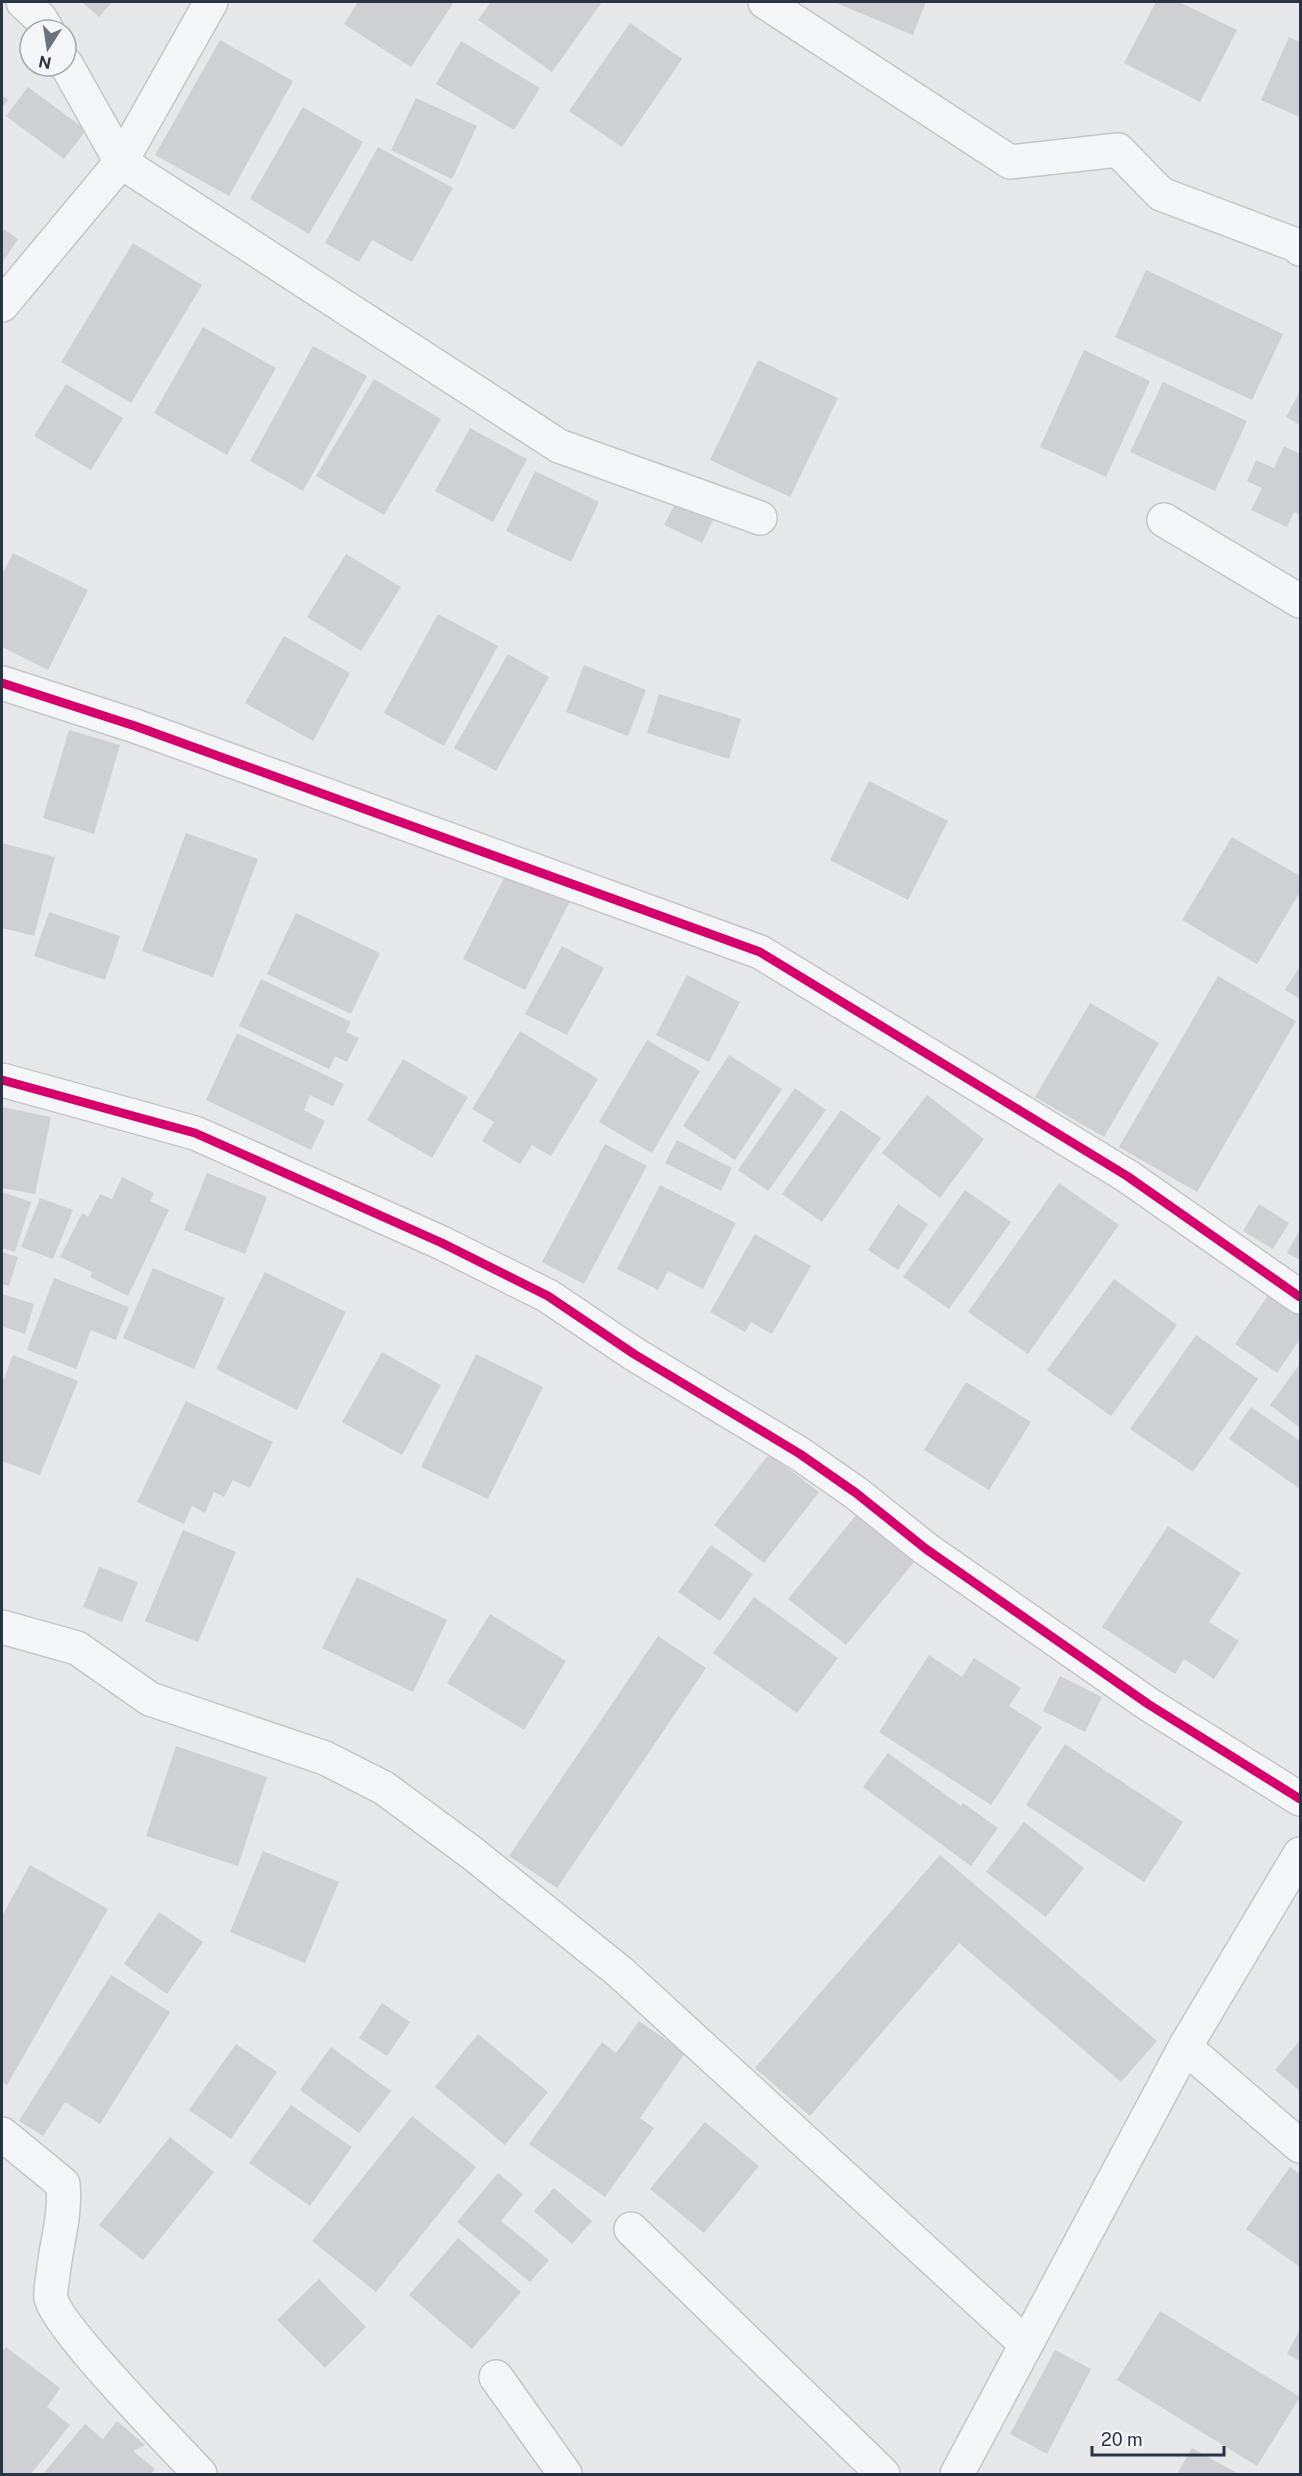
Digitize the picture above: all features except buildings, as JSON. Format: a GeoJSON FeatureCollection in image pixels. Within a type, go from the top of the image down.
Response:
{"type":"FeatureCollection","features":[{"type":"Feature","properties":{"kind":"street"},"geometry":{"type":"LineString","coordinates":[[23,2],[40,18]]}},
{"type":"Feature","properties":{"kind":"street"},"geometry":{"type":"LineString","coordinates":[[2,305],[121,162],[212,2]]}},
{"type":"Feature","properties":{"kind":"street"},"geometry":{"type":"LineString","coordinates":[[765,2],[1010,162],[1118,150],[1161,194],[1296,245],[1300,249]]}},
{"type":"Feature","properties":{"kind":"street"},"geometry":{"type":"LineString","coordinates":[[74,78],[121,162],[559,446],[760,518]]}},
{"type":"Feature","properties":{"kind":"street"},"geometry":{"type":"LineString","coordinates":[[1164,520],[1300,601]]}},
{"type":"Feature","properties":{"kind":"street"},"geometry":{"type":"LineString","coordinates":[[2,683],[135,726],[760,952],[1127,1176],[1300,1297]]}},
{"type":"Feature","properties":{"kind":"street"},"geometry":{"type":"LineString","coordinates":[[2,1080],[195,1133],[442,1243],[548,1296],[634,1354],[705,1394],[800,1454],[856,1493],[926,1549],[1148,1704],[1300,1800]]}},
{"type":"Feature","properties":{"kind":"street"},"geometry":{"type":"LineString","coordinates":[[2,1627],[77,1648],[150,1699],[325,1758],[384,1788],[472,1853],[620,1972],[1026,2344]]}},
{"type":"Feature","properties":{"kind":"street"},"geometry":{"type":"LineString","coordinates":[[957,2475],[1185,2047],[1300,1854]]}},
{"type":"Feature","properties":{"kind":"street"},"geometry":{"type":"LineString","coordinates":[[1185,2047],[1300,2146]]}},
{"type":"Feature","properties":{"kind":"street"},"geometry":{"type":"LineString","coordinates":[[2,2133],[63,2184],[65,2205],[55,2252],[51,2298],[56,2310],[88,2352],[200,2475]]}},
{"type":"Feature","properties":{"kind":"street"},"geometry":{"type":"LineString","coordinates":[[631,2229],[883,2475]]}},
{"type":"Feature","properties":{"kind":"street"},"geometry":{"type":"LineString","coordinates":[[496,2377],[565,2475]]}},
{"type":"Feature","properties":{"kind":"cycle path"},"geometry":{"type":"LineString","coordinates":[[2,683],[135,726],[760,952],[1127,1176],[1300,1297]]}},
{"type":"Feature","properties":{"kind":"cycle path"},"geometry":{"type":"LineString","coordinates":[[2,1080],[195,1133],[442,1243],[548,1296],[634,1354],[800,1454],[856,1493],[926,1549],[1148,1704],[1300,1799]]}}]}
